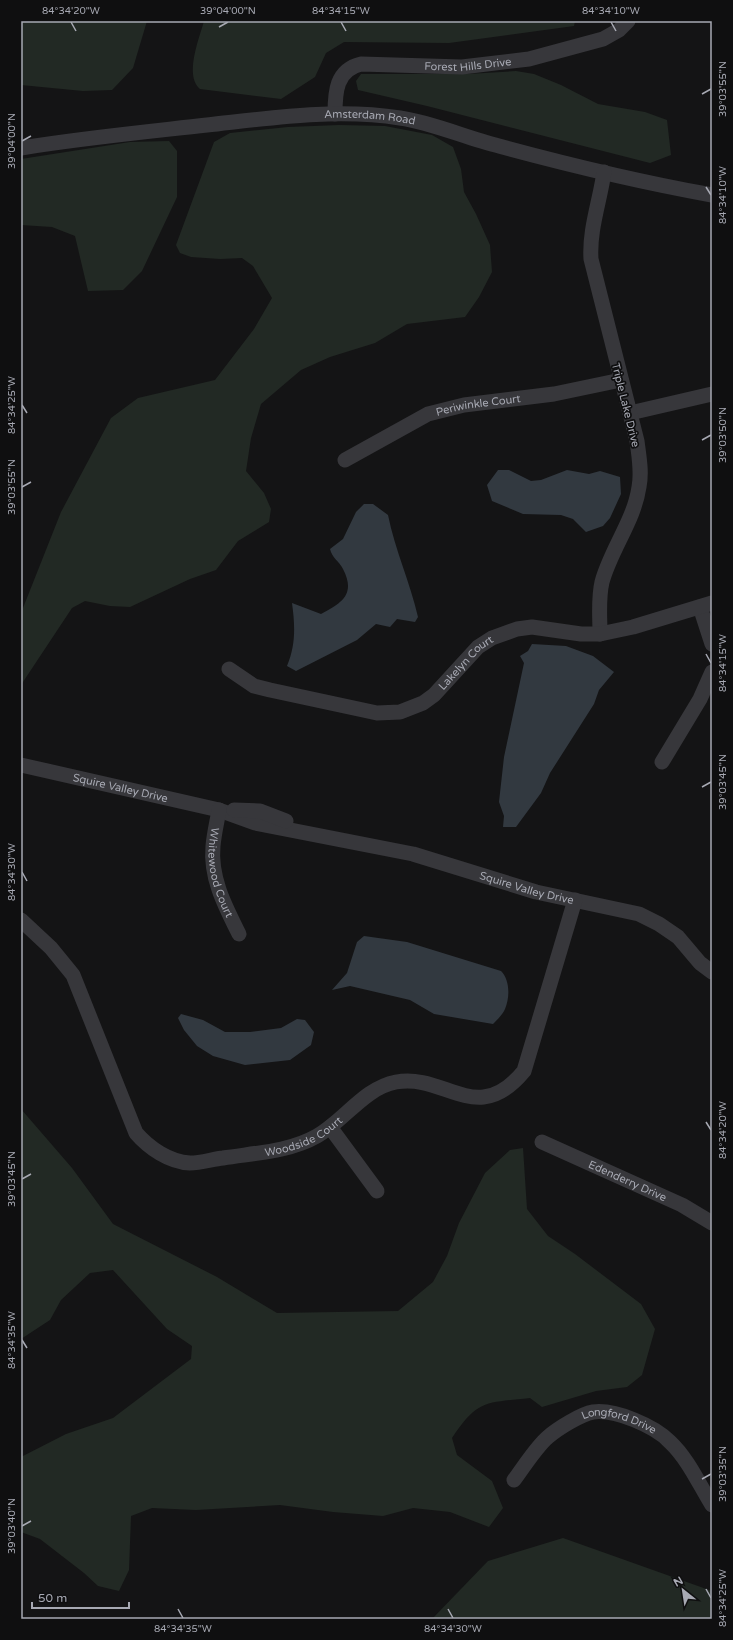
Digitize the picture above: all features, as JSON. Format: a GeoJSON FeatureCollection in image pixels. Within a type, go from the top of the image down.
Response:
{"type":"FeatureCollection","features":[{"type":"Feature","properties":{"kind":"street","name":"Forest Hills Drive"},"geometry":{"type":"LineString","coordinates":[[335,114],[339,81],[344,72],[352,66],[361,64],[462,66],[530,59],[603,39],[619,30],[628,21]]}},
{"type":"Feature","properties":{"kind":"street","name":"Amsterdam Road"},"geometry":{"type":"LineString","coordinates":[[21,148],[269,118],[335,114],[370,114],[402,118],[500,147],[604,172],[712,195]]}},
{"type":"Feature","properties":{"kind":"street","name":"Triple Lake Drive"},"geometry":{"type":"LineString","coordinates":[[600,634],[599,601],[602,583],[607,566],[631,518],[639,487],[640,468],[630,413],[591,259],[590,246],[592,228],[604,172]]}},
{"type":"Feature","properties":{"kind":"street","name":"Periwinkle Court"},"geometry":{"type":"LineString","coordinates":[[346,460],[428,414],[464,405],[554,394],[621,380]]}},
{"type":"Feature","properties":{"kind":"street"},"geometry":{"type":"LineString","coordinates":[[630,413],[712,394]]}},
{"type":"Feature","properties":{"kind":"street"},"geometry":{"type":"LineString","coordinates":[[706,605],[712,644]]}},
{"type":"Feature","properties":{"kind":"street","name":"Lakelyn Court"},"geometry":{"type":"LineString","coordinates":[[228,669],[254,686],[377,713],[400,712],[423,703],[434,695],[478,647],[492,638],[517,629],[532,627],[582,634],[600,634],[633,627],[706,605]]}},
{"type":"Feature","properties":{"kind":"street"},"geometry":{"type":"LineString","coordinates":[[662,762],[700,699],[712,672]]}},
{"type":"Feature","properties":{"kind":"street","name":"Squire Valley Drive"},"geometry":{"type":"LineString","coordinates":[[21,765],[219,810],[255,823],[324,835],[412,854],[536,892],[640,914],[659,924],[678,937],[700,963],[712,972]]}},
{"type":"Feature","properties":{"kind":"street","name":"Whitewood Court"},"geometry":{"type":"LineString","coordinates":[[219,810],[213,847],[213,870],[219,893],[239,934]]}},
{"type":"Feature","properties":{"kind":"street","name":"Woodside Court"},"geometry":{"type":"LineString","coordinates":[[21,920],[51,948],[73,975],[131,1124],[136,1133],[161,1154],[191,1163],[288,1148],[317,1136],[376,1090],[396,1082],[423,1083],[467,1097],[481,1097],[500,1092],[517,1079],[524,1071],[575,900]]}},
{"type":"Feature","properties":{"kind":"street"},"geometry":{"type":"LineString","coordinates":[[330,1127],[377,1191]]}},
{"type":"Feature","properties":{"kind":"street","name":"Edenderry Drive"},"geometry":{"type":"LineString","coordinates":[[542,1142],[682,1205],[712,1223]]}},
{"type":"Feature","properties":{"kind":"street","name":"Longford Drive"},"geometry":{"type":"LineString","coordinates":[[514,1480],[547,1438],[591,1412],[606,1411],[647,1425],[670,1442],[684,1458],[712,1505]]}},
{"type":"Feature","properties":{"kind":"shaded area"},"geometry":{"type":"Polygon","coordinates":[[[21,21],[147,21],[133,68],[112,90],[83,91],[21,85],[21,21]]]}},
{"type":"Feature","properties":{"kind":"shaded area"},"geometry":{"type":"Polygon","coordinates":[[[204,21],[575,21],[574,26],[449,43],[344,42],[326,53],[315,77],[281,99],[200,89],[195,83],[193,67],[196,47],[204,21]]]}},
{"type":"Feature","properties":{"kind":"shaded area"},"geometry":{"type":"Polygon","coordinates":[[[516,71],[534,74],[561,85],[598,104],[645,112],[667,120],[671,155],[650,163],[427,106],[358,90],[356,81],[361,74],[468,74],[516,71]]]}},
{"type":"Feature","properties":{"kind":"shaded area"},"geometry":{"type":"Polygon","coordinates":[[[339,125],[385,126],[432,135],[453,147],[461,169],[464,192],[490,245],[492,272],[479,297],[465,317],[407,324],[375,343],[330,357],[301,370],[261,404],[251,438],[246,471],[264,493],[271,509],[269,522],[238,541],[216,570],[190,579],[130,607],[110,606],[85,601],[72,608],[21,685],[21,613],[61,512],[111,418],[138,398],[215,380],[254,329],[272,298],[253,266],[242,258],[220,259],[191,257],[180,253],[176,245],[214,142],[230,133],[288,127],[339,125]]]}},
{"type":"Feature","properties":{"kind":"shaded area"},"geometry":{"type":"Polygon","coordinates":[[[169,141],[177,151],[177,197],[142,271],[123,290],[88,291],[75,236],[52,227],[21,225],[21,159],[130,142],[169,141]]]}},
{"type":"Feature","properties":{"kind":"shaded area"},"geometry":{"type":"Polygon","coordinates":[[[498,470],[509,470],[531,481],[541,480],[567,470],[589,474],[600,471],[620,477],[621,494],[610,518],[603,526],[586,532],[573,519],[561,515],[523,514],[492,501],[487,485],[498,470]]]}},
{"type":"Feature","properties":{"kind":"shaded area"},"geometry":{"type":"Polygon","coordinates":[[[364,504],[373,504],[388,515],[418,617],[415,622],[397,619],[390,627],[376,624],[357,640],[296,671],[287,666],[292,650],[294,635],[292,603],[321,614],[341,602],[345,597],[348,585],[347,578],[340,564],[332,555],[330,549],[343,539],[356,512],[364,504]]]}},
{"type":"Feature","properties":{"kind":"shaded area"},"geometry":{"type":"Polygon","coordinates":[[[532,644],[566,646],[593,656],[614,672],[599,690],[594,704],[550,773],[541,793],[516,827],[503,827],[504,816],[499,802],[504,757],[524,663],[520,656],[528,651],[532,644]]]}},
{"type":"Feature","properties":{"kind":"shaded area"},"geometry":{"type":"Polygon","coordinates":[[[364,936],[407,942],[501,971],[508,984],[508,999],[504,1011],[493,1024],[434,1014],[410,1000],[350,986],[332,990],[347,973],[357,942],[364,936]]]}},
{"type":"Feature","properties":{"kind":"shaded area"},"geometry":{"type":"Polygon","coordinates":[[[181,1014],[203,1020],[225,1032],[250,1032],[281,1028],[297,1019],[305,1020],[314,1032],[311,1045],[290,1060],[245,1065],[213,1056],[197,1046],[184,1030],[178,1018],[181,1014]]]}},
{"type":"Feature","properties":{"kind":"shaded area"},"geometry":{"type":"Polygon","coordinates":[[[21,1109],[72,1168],[113,1224],[217,1277],[277,1313],[398,1311],[433,1282],[447,1256],[459,1223],[485,1173],[510,1150],[523,1148],[527,1209],[548,1236],[575,1254],[641,1304],[655,1329],[642,1375],[627,1387],[596,1391],[542,1407],[530,1398],[503,1401],[484,1405],[469,1416],[452,1438],[457,1455],[492,1481],[503,1508],[489,1527],[450,1512],[413,1508],[383,1516],[333,1512],[280,1505],[196,1510],[152,1508],[131,1516],[129,1570],[119,1591],[98,1586],[84,1573],[40,1539],[21,1532],[21,1457],[66,1434],[113,1418],[191,1359],[192,1346],[167,1329],[113,1270],[90,1273],[61,1300],[50,1320],[21,1339],[21,1109]]]}},
{"type":"Feature","properties":{"kind":"shaded area"},"geometry":{"type":"Polygon","coordinates":[[[563,1538],[712,1591],[712,1619],[432,1619],[488,1561],[563,1538]]]}}]}
